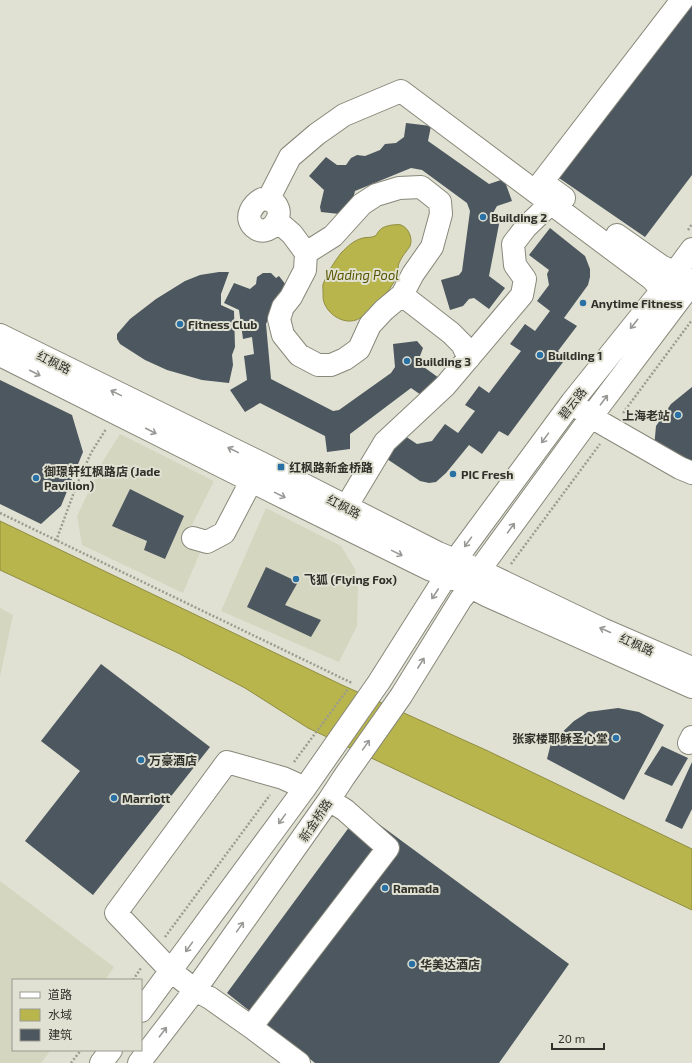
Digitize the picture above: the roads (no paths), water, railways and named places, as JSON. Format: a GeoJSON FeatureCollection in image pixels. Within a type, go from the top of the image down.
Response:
{"type":"FeatureCollection","features":[{"type":"Feature","properties":{"kind":"street"},"geometry":{"type":"LineString","coordinates":[[682,0],[542,182],[661,266],[686,279]]}},
{"type":"Feature","properties":{"kind":"street"},"geometry":{"type":"LineString","coordinates":[[306,253],[333,236],[362,204],[376,195],[399,188],[421,187],[440,202],[441,214],[432,248],[413,274],[402,295],[384,310],[370,325],[359,349],[345,359],[331,365],[318,365],[299,356],[283,335],[279,318],[283,307],[291,296],[305,270],[306,253],[292,234],[277,221],[279,212],[278,208],[272,201],[268,200],[290,157],[317,134],[344,115],[401,91],[652,279],[662,290]]}},
{"type":"Feature","properties":{"kind":"street"},"geometry":{"type":"LineString","coordinates":[[352,496],[385,442],[445,386],[522,295],[526,279],[515,265],[513,244],[526,227],[551,203]]}},
{"type":"Feature","properties":{"kind":"street","name":"碧云路"},"geometry":{"type":"LineString","coordinates":[[483,580],[486,561],[590,417],[686,279],[692,249]]}},
{"type":"Feature","properties":{"kind":"street","name":"碧云路"},"geometry":{"type":"LineString","coordinates":[[452,568],[572,402],[662,290],[686,279]]}},
{"type":"Feature","properties":{"kind":"street"},"geometry":{"type":"LineString","coordinates":[[402,295],[462,344],[469,358]]}},
{"type":"Feature","properties":{"kind":"street","name":"红枫路"},"geometry":{"type":"LineString","coordinates":[[0,335],[256,472],[429,568],[452,568],[602,629],[692,668]]}},
{"type":"Feature","properties":{"kind":"street","name":"红枫路"},"geometry":{"type":"LineString","coordinates":[[0,355],[256,472]]}},
{"type":"Feature","properties":{"kind":"street"},"geometry":{"type":"LineString","coordinates":[[572,402],[590,417],[680,468],[692,473]]}},
{"type":"Feature","properties":{"kind":"street"},"geometry":{"type":"LineString","coordinates":[[193,538],[207,542],[224,532],[256,472]]}},
{"type":"Feature","properties":{"kind":"street"},"geometry":{"type":"LineString","coordinates":[[142,1010],[305,788],[378,682],[452,568]]}},
{"type":"Feature","properties":{"kind":"street","name":"红枫路"},"geometry":{"type":"LineString","coordinates":[[483,580],[692,687]]}},
{"type":"Feature","properties":{"kind":"street","name":"新金桥路"},"geometry":{"type":"LineString","coordinates":[[139,1063],[195,990],[329,800],[401,696],[461,598],[483,580]]}},
{"type":"Feature","properties":{"kind":"street"},"geometry":{"type":"LineString","coordinates":[[299,1063],[210,998],[195,990],[171,971],[116,913],[227,762],[282,778],[305,788]]}},
{"type":"Feature","properties":{"kind":"street"},"geometry":{"type":"LineString","coordinates":[[251,1027],[388,848],[345,810],[329,800]]}},
{"type":"Feature","properties":{"kind":"street"},"geometry":{"type":"LineString","coordinates":[[101,1063],[110,1051]]}},
{"type":"Feature","properties":{"kind":"water","name":"Wading Pool"},"geometry":{"type":"Polygon","coordinates":[[[386,226],[404,226],[410,234],[411,240],[410,246],[399,263],[398,274],[394,282],[380,301],[368,313],[356,320],[345,321],[340,319],[330,312],[324,302],[323,297],[323,284],[331,267],[348,246],[360,239],[375,236],[386,226]]]}},
{"type":"Feature","properties":{"kind":"water"},"geometry":{"type":"Polygon","coordinates":[[[0,521],[342,685],[488,751],[692,849],[692,910],[308,728],[245,688],[178,653],[0,570],[0,521]]]}},
{"type":"Feature","properties":{"kind":"place","name":"Building 2"},"geometry":{"type":"Point","coordinates":[483,217]}},
{"type":"Feature","properties":{"kind":"place","name":"Anytime Fitness"},"geometry":{"type":"Point","coordinates":[583,303]}},
{"type":"Feature","properties":{"kind":"place","name":"Fitness Club"},"geometry":{"type":"Point","coordinates":[180,324]}},
{"type":"Feature","properties":{"kind":"place","name":"Building 1"},"geometry":{"type":"Point","coordinates":[540,355]}},
{"type":"Feature","properties":{"kind":"place","name":"Building 3"},"geometry":{"type":"Point","coordinates":[407,361]}},
{"type":"Feature","properties":{"kind":"place","name":"上海老站"},"geometry":{"type":"Point","coordinates":[678,415]}},
{"type":"Feature","properties":{"kind":"place","name":"红枫路新金桥路"},"geometry":{"type":"Point","coordinates":[281,467]}},
{"type":"Feature","properties":{"kind":"place","name":"PIC Fresh"},"geometry":{"type":"Point","coordinates":[453,474]}},
{"type":"Feature","properties":{"kind":"place","name":"御璟轩红枫路店 (Jade Pavilion)"},"geometry":{"type":"Point","coordinates":[36,478]}},
{"type":"Feature","properties":{"kind":"place","name":"飞狐 (Flying Fox)"},"geometry":{"type":"Point","coordinates":[296,579]}},
{"type":"Feature","properties":{"kind":"place","name":"张家楼耶稣圣心堂"},"geometry":{"type":"Point","coordinates":[616,738]}},
{"type":"Feature","properties":{"kind":"place","name":"万豪酒店"},"geometry":{"type":"Point","coordinates":[141,760]}},
{"type":"Feature","properties":{"kind":"place","name":"Marriott"},"geometry":{"type":"Point","coordinates":[114,798]}},
{"type":"Feature","properties":{"kind":"place","name":"Ramada"},"geometry":{"type":"Point","coordinates":[385,888]}},
{"type":"Feature","properties":{"kind":"place","name":"华美达酒店"},"geometry":{"type":"Point","coordinates":[412,964]}}]}
